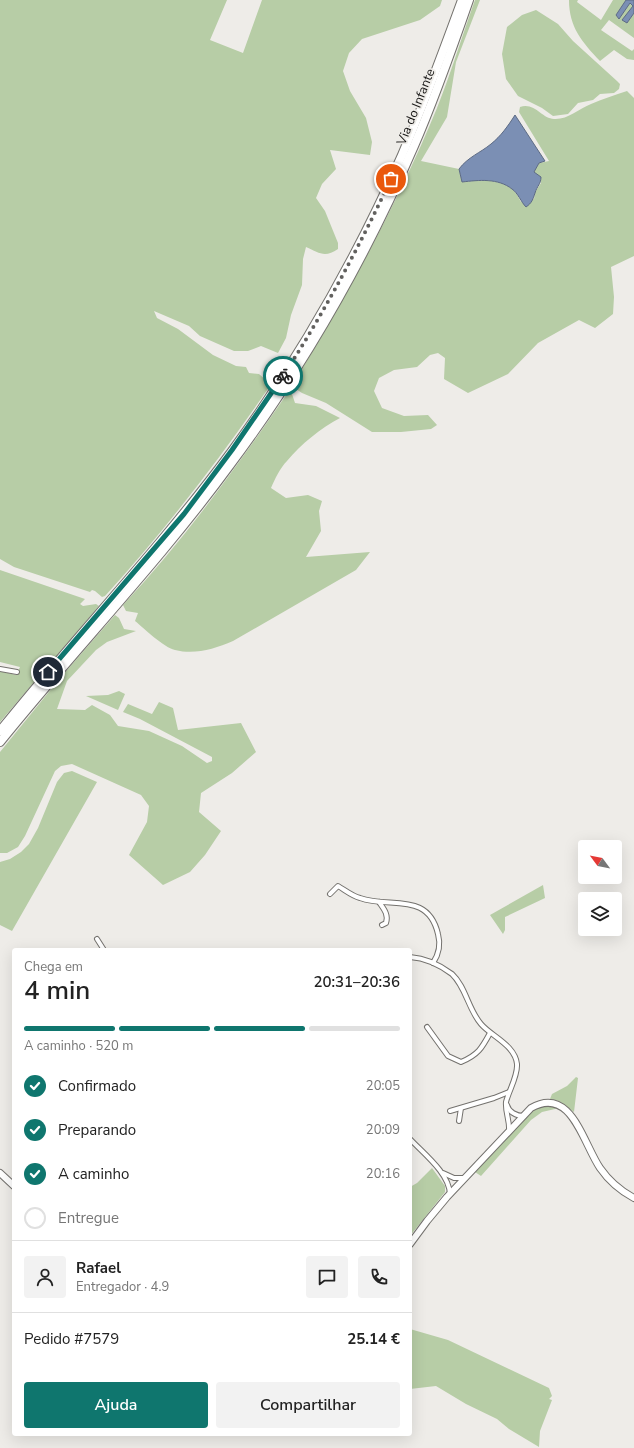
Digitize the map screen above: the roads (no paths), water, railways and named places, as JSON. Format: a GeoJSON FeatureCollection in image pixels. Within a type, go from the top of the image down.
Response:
{"type":"FeatureCollection","features":[{"type":"Feature","properties":{"kind":"highway","name":"Via do Infante"},"geometry":{"type":"LineString","coordinates":[[0,731],[184,514],[232,450],[287,369],[332,295],[379,204],[417,120],[462,0]]}},
{"type":"Feature","properties":{"kind":"highway","name":"Via do Infante"},"geometry":{"type":"LineString","coordinates":[[0,742],[184,525],[243,448],[292,375],[341,294],[390,197],[430,107],[469,0]]}},
{"type":"Feature","properties":{"kind":"street"},"geometry":{"type":"LineString","coordinates":[[0,669],[17,672]]}},
{"type":"Feature","properties":{"kind":"street"},"geometry":{"type":"LineString","coordinates":[[330,894],[338,886],[360,898],[379,902],[399,902],[418,906],[430,916],[437,928],[440,942],[438,957],[433,963]]}},
{"type":"Feature","properties":{"kind":"street"},"geometry":{"type":"LineString","coordinates":[[379,902],[385,910],[387,920],[382,925]]}},
{"type":"Feature","properties":{"kind":"street"},"geometry":{"type":"LineString","coordinates":[[97,939],[103,948]]}},
{"type":"Feature","properties":{"kind":"street"},"geometry":{"type":"LineString","coordinates":[[412,957],[433,963],[444,969],[458,982],[471,1009],[480,1023],[511,1050],[517,1063],[516,1072],[506,1102],[509,1132]]}},
{"type":"Feature","properties":{"kind":"street"},"geometry":{"type":"LineString","coordinates":[[427,1027],[448,1056],[461,1062],[473,1057],[484,1045],[490,1033]]}},
{"type":"Feature","properties":{"kind":"street"},"geometry":{"type":"LineString","coordinates":[[450,1111],[509,1092]]}},
{"type":"Feature","properties":{"kind":"street"},"geometry":{"type":"LineString","coordinates":[[506,1102],[508,1108],[512,1112],[518,1116],[524,1116]]}},
{"type":"Feature","properties":{"kind":"street"},"geometry":{"type":"LineString","coordinates":[[412,1241],[450,1194],[531,1108],[540,1103],[553,1103],[562,1106],[568,1112],[575,1121],[599,1167],[608,1179],[622,1192],[634,1198]]}},
{"type":"Feature","properties":{"kind":"street"},"geometry":{"type":"LineString","coordinates":[[459,1121],[461,1108]]}},
{"type":"Feature","properties":{"kind":"street"},"geometry":{"type":"LineString","coordinates":[[412,1141],[444,1174],[454,1178],[465,1178]]}},
{"type":"Feature","properties":{"kind":"street"},"geometry":{"type":"LineString","coordinates":[[439,1169],[446,1178],[450,1188],[450,1194]]}},
{"type":"Feature","properties":{"kind":"street"},"geometry":{"type":"LineString","coordinates":[[0,1173],[12,1184]]}},
{"type":"Feature","properties":{"kind":"water"},"geometry":{"type":"Polygon","coordinates":[[[626,0],[634,0],[634,13],[627,23],[622,20],[633,6],[630,3],[619,19],[616,15],[626,0]]]}},
{"type":"Feature","properties":{"kind":"water"},"geometry":{"type":"Polygon","coordinates":[[[515,115],[545,161],[539,163],[534,172],[541,177],[541,179],[532,201],[526,207],[518,195],[507,185],[495,181],[482,180],[462,182],[459,169],[470,158],[495,141],[515,115]]]}}]}
